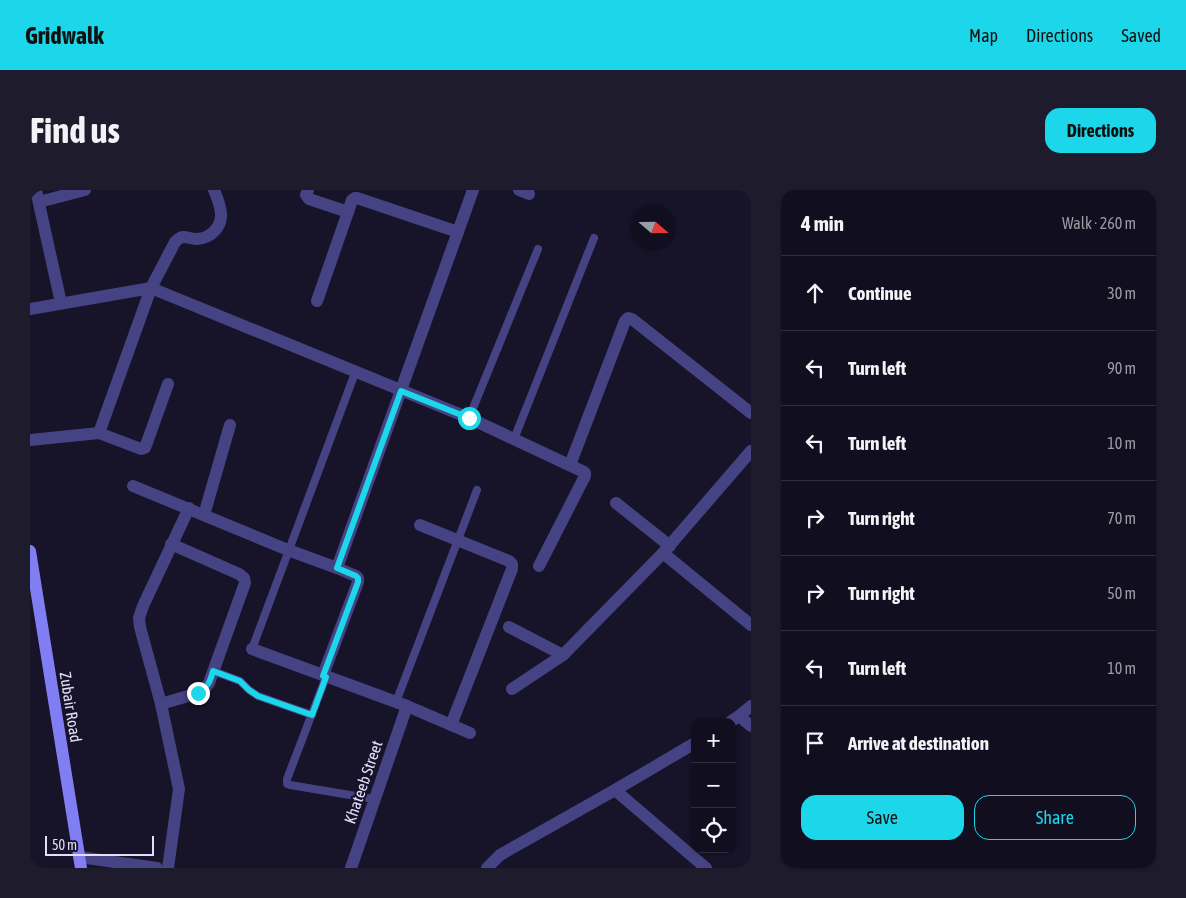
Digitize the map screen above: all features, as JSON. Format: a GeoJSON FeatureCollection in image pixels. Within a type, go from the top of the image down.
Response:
{"type":"FeatureCollection","features":[{"type":"Feature","properties":{"kind":"street"},"geometry":{"type":"LineString","coordinates":[[60,303],[38,196],[85,190]]}},
{"type":"Feature","properties":{"kind":"street"},"geometry":{"type":"LineString","coordinates":[[99,433],[151,288],[175,242],[180,237],[187,236],[196,239],[208,236],[218,228],[221,214],[214,190]]}},
{"type":"Feature","properties":{"kind":"street"},"geometry":{"type":"LineString","coordinates":[[308,190],[306,195],[308,199],[348,212]]}},
{"type":"Feature","properties":{"kind":"street"},"geometry":{"type":"LineString","coordinates":[[337,568],[473,190]]}},
{"type":"Feature","properties":{"kind":"street"},"geometry":{"type":"LineString","coordinates":[[317,301],[354,198],[458,232]]}},
{"type":"Feature","properties":{"kind":"street"},"geometry":{"type":"LineString","coordinates":[[30,309],[151,288],[469,418],[586,473],[539,566]]}},
{"type":"Feature","properties":{"kind":"street"},"geometry":{"type":"LineString","coordinates":[[570,465],[625,321],[628,318],[751,413]]}},
{"type":"Feature","properties":{"kind":"street"},"geometry":{"type":"LineString","coordinates":[[30,440],[99,433],[141,449],[145,448],[168,384]]}},
{"type":"Feature","properties":{"kind":"street"},"geometry":{"type":"LineString","coordinates":[[204,515],[230,425]]}},
{"type":"Feature","properties":{"kind":"street"},"geometry":{"type":"LineString","coordinates":[[512,689],[563,655],[666,549],[751,451]]}},
{"type":"Feature","properties":{"kind":"street"},"geometry":{"type":"LineString","coordinates":[[133,486],[356,576],[358,582],[325,676]]}},
{"type":"Feature","properties":{"kind":"street"},"geometry":{"type":"LineString","coordinates":[[616,502],[751,625]]}},
{"type":"Feature","properties":{"kind":"street"},"geometry":{"type":"LineString","coordinates":[[168,868],[179,789],[161,704],[140,628],[139,618],[188,508]]}},
{"type":"Feature","properties":{"kind":"street"},"geometry":{"type":"LineString","coordinates":[[420,525],[509,561],[512,564],[512,569],[451,725]]}},
{"type":"Feature","properties":{"kind":"street"},"geometry":{"type":"LineString","coordinates":[[161,704],[198,693],[204,690],[209,683],[244,583],[244,578],[239,574],[171,544]]}},
{"type":"Feature","properties":{"kind":"street","name":"Zubair Road"},"geometry":{"type":"LineString","coordinates":[[30,551],[34,609],[80,862]]}},
{"type":"Feature","properties":{"kind":"street"},"geometry":{"type":"LineString","coordinates":[[509,627],[563,655]]}},
{"type":"Feature","properties":{"kind":"street"},"geometry":{"type":"LineString","coordinates":[[252,649],[401,704],[470,733]]}},
{"type":"Feature","properties":{"kind":"street","name":"Khateeb Street"},"geometry":{"type":"LineString","coordinates":[[351,868],[374,799],[401,704]]}},
{"type":"Feature","properties":{"kind":"street"},"geometry":{"type":"LineString","coordinates":[[736,718],[751,706]]}},
{"type":"Feature","properties":{"kind":"street"},"geometry":{"type":"LineString","coordinates":[[736,719],[751,726]]}},
{"type":"Feature","properties":{"kind":"street"},"geometry":{"type":"LineString","coordinates":[[487,868],[500,855],[691,745]]}},
{"type":"Feature","properties":{"kind":"street"},"geometry":{"type":"LineString","coordinates":[[615,790],[706,868]]}},
{"type":"Feature","properties":{"kind":"street"},"geometry":{"type":"LineString","coordinates":[[80,862],[157,868]]}},
{"type":"Feature","properties":{"kind":"lane"},"geometry":{"type":"LineString","coordinates":[[514,439],[594,238]]}},
{"type":"Feature","properties":{"kind":"lane"},"geometry":{"type":"LineString","coordinates":[[469,418],[538,249]]}},
{"type":"Feature","properties":{"kind":"lane"},"geometry":{"type":"LineString","coordinates":[[252,649],[355,372]]}},
{"type":"Feature","properties":{"kind":"lane"},"geometry":{"type":"LineString","coordinates":[[401,704],[477,490]]}},
{"type":"Feature","properties":{"kind":"lane"},"geometry":{"type":"LineString","coordinates":[[213,671],[240,681],[258,696],[312,715]]}},
{"type":"Feature","properties":{"kind":"lane"},"geometry":{"type":"LineString","coordinates":[[325,676],[287,779],[287,784],[374,799]]}},
{"type":"Feature","properties":{"kind":"route"},"geometry":{"type":"LineString","coordinates":[[198,693],[204,690],[209,683],[213,671],[240,681],[258,696],[312,715],[326,677],[323,676],[358,582],[356,576],[337,568],[401,391],[469,418]]}}]}
